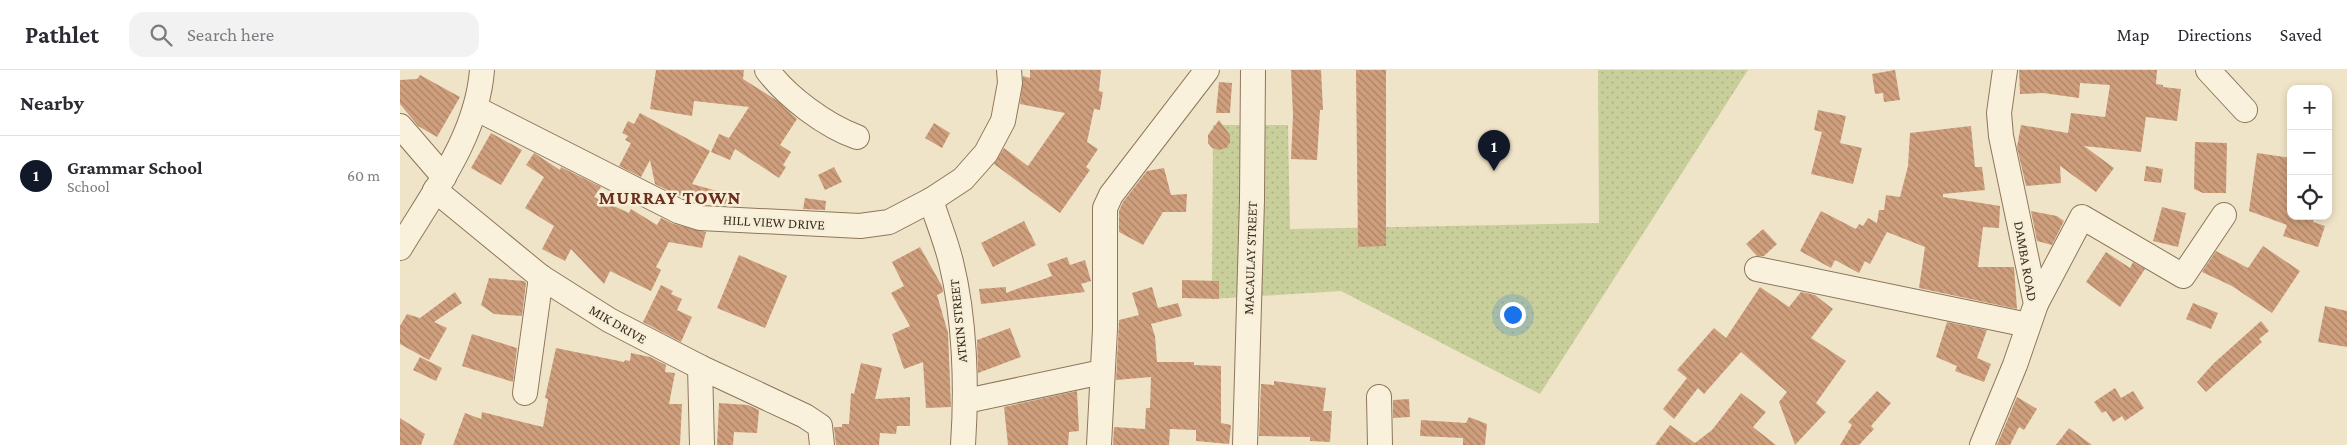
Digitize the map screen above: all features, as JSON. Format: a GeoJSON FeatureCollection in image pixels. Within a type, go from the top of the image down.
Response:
{"type":"FeatureCollection","features":[{"type":"Feature","properties":{"kind":"street"},"geometry":{"type":"LineString","coordinates":[[400,248],[440,183],[465,136],[476,108],[482,70]]}},
{"type":"Feature","properties":{"kind":"street"},"geometry":{"type":"LineString","coordinates":[[766,70],[821,120],[837,130],[857,137]]}},
{"type":"Feature","properties":{"kind":"street","name":"HILL VIEW DRIVE"},"geometry":{"type":"LineString","coordinates":[[476,108],[678,211],[700,218],[860,226],[889,222],[931,200],[963,179],[986,153],[1003,121],[1010,83],[1009,70]]}},
{"type":"Feature","properties":{"kind":"street"},"geometry":{"type":"LineString","coordinates":[[1099,437],[1105,330],[1105,208],[1111,195],[1208,70]]}},
{"type":"Feature","properties":{"kind":"street","name":"MACAULAY STREET"},"geometry":{"type":"LineString","coordinates":[[1245,445],[1252,200],[1253,70]]}},
{"type":"Feature","properties":{"kind":"street","name":"DAMBA ROAD"},"geometry":{"type":"LineString","coordinates":[[2005,70],[1998,113],[2032,314]]}},
{"type":"Feature","properties":{"kind":"street"},"geometry":{"type":"LineString","coordinates":[[2208,70],[2245,110]]}},
{"type":"Feature","properties":{"kind":"street","name":"MIK DRIVE"},"geometry":{"type":"LineString","coordinates":[[400,126],[440,183],[541,277],[609,320],[700,367],[805,416],[821,435]]}},
{"type":"Feature","properties":{"kind":"street","name":"ATKIN STREET"},"geometry":{"type":"LineString","coordinates":[[931,200],[951,260],[958,300],[966,401],[963,445]]}},
{"type":"Feature","properties":{"kind":"street"},"geometry":{"type":"LineString","coordinates":[[1982,445],[2008,384],[2032,314],[2082,216],[2183,276],[2224,215]]}},
{"type":"Feature","properties":{"kind":"street"},"geometry":{"type":"LineString","coordinates":[[1757,269],[2032,314]]}},
{"type":"Feature","properties":{"kind":"street"},"geometry":{"type":"LineString","coordinates":[[525,393],[541,277]]}},
{"type":"Feature","properties":{"kind":"street"},"geometry":{"type":"LineString","coordinates":[[700,367],[702,445]]}},
{"type":"Feature","properties":{"kind":"street"},"geometry":{"type":"LineString","coordinates":[[966,401],[1102,372]]}},
{"type":"Feature","properties":{"kind":"street"},"geometry":{"type":"LineString","coordinates":[[1379,397],[1380,445]]}},
{"type":"Feature","properties":{"kind":"green space"},"geometry":{"type":"Polygon","coordinates":[[[1598,70],[1748,70],[1540,394],[1341,291],[1212,299],[1213,125],[1288,125],[1290,229],[1599,223],[1598,70]]]}},
{"type":"Feature","properties":{"kind":"building"},"geometry":{"type":"Polygon","coordinates":[[[656,70],[744,70],[743,79],[776,100],[797,119],[780,145],[791,152],[783,165],[786,167],[779,178],[735,149],[730,160],[711,152],[719,134],[729,138],[749,107],[694,101],[692,116],[650,109],[656,70]]]}},
{"type":"Feature","properties":{"kind":"building"},"geometry":{"type":"Polygon","coordinates":[[[1030,70],[1101,70],[1099,91],[1103,92],[1100,110],[1094,109],[1087,142],[1098,149],[1086,167],[1090,170],[1060,213],[994,164],[1004,148],[1028,166],[1065,113],[1020,104],[1023,76],[1030,78],[1030,70]]]}},
{"type":"Feature","properties":{"kind":"building"},"geometry":{"type":"Polygon","coordinates":[[[1291,70],[1321,70],[1323,110],[1320,110],[1317,160],[1291,159],[1293,115],[1291,70]]]}},
{"type":"Feature","properties":{"kind":"building"},"geometry":{"type":"Polygon","coordinates":[[[1356,70],[1386,70],[1386,246],[1358,247],[1356,70]]]}},
{"type":"Feature","properties":{"kind":"building"},"geometry":{"type":"Polygon","coordinates":[[[1895,70],[1900,100],[1884,102],[1883,93],[1875,94],[1872,74],[1895,70]]]}},
{"type":"Feature","properties":{"kind":"building"},"geometry":{"type":"Polygon","coordinates":[[[2019,70],[2157,70],[2156,84],[2163,85],[2163,87],[2181,89],[2177,121],[2146,117],[2141,152],[2084,146],[2114,168],[2096,192],[2060,166],[2061,183],[2026,186],[2017,147],[2021,125],[2068,133],[2071,113],[2105,117],[2110,85],[2080,83],[2079,98],[2043,93],[2020,94],[2019,70]]]}},
{"type":"Feature","properties":{"kind":"building"},"geometry":{"type":"Polygon","coordinates":[[[420,75],[460,97],[437,137],[418,126],[400,104],[400,80],[417,79],[420,75]]]}},
{"type":"Feature","properties":{"kind":"building"},"geometry":{"type":"Polygon","coordinates":[[[1219,82],[1232,83],[1230,113],[1216,113],[1219,82]]]}},
{"type":"Feature","properties":{"kind":"building"},"geometry":{"type":"Polygon","coordinates":[[[1818,110],[1846,116],[1840,143],[1862,148],[1853,184],[1811,174],[1822,132],[1814,130],[1818,110]]]}},
{"type":"Feature","properties":{"kind":"building"},"geometry":{"type":"Polygon","coordinates":[[[640,113],[710,151],[692,184],[728,194],[726,204],[677,195],[655,184],[650,160],[641,177],[619,166],[631,143],[625,140],[628,136],[622,133],[628,121],[634,124],[640,113]]]}},
{"type":"Feature","properties":{"kind":"building"},"geometry":{"type":"Polygon","coordinates":[[[1219,120],[1230,135],[1230,143],[1226,148],[1219,150],[1212,148],[1208,143],[1208,135],[1219,120]]]}},
{"type":"Feature","properties":{"kind":"building"},"geometry":{"type":"Polygon","coordinates":[[[934,123],[950,133],[942,148],[925,138],[934,123]]]}},
{"type":"Feature","properties":{"kind":"building"},"geometry":{"type":"Polygon","coordinates":[[[1971,126],[1975,167],[1982,167],[1985,190],[1943,194],[1943,197],[2000,206],[1999,228],[1983,227],[1978,267],[2014,267],[2017,309],[1919,288],[1925,247],[1887,232],[1870,264],[1865,261],[1859,273],[1835,260],[1831,268],[1800,251],[1821,211],[1856,229],[1859,224],[1863,226],[1868,218],[1877,223],[1879,210],[1884,210],[1886,195],[1900,197],[1908,166],[1910,133],[1971,126]]]}},
{"type":"Feature","properties":{"kind":"building"},"geometry":{"type":"Polygon","coordinates":[[[491,133],[522,150],[501,185],[471,168],[491,133]]]}},
{"type":"Feature","properties":{"kind":"building"},"geometry":{"type":"Polygon","coordinates":[[[2195,142],[2227,143],[2226,193],[2203,193],[2194,189],[2195,142]]]}},
{"type":"Feature","properties":{"kind":"building"},"geometry":{"type":"Polygon","coordinates":[[[534,153],[560,170],[561,167],[601,187],[594,197],[629,213],[631,209],[657,225],[661,218],[674,224],[706,232],[702,248],[669,242],[656,267],[661,270],[651,291],[610,271],[604,284],[571,249],[565,261],[542,249],[554,226],[525,208],[544,177],[526,165],[534,153]]]}},
{"type":"Feature","properties":{"kind":"building"},"geometry":{"type":"Polygon","coordinates":[[[2257,153],[2287,157],[2287,220],[2313,220],[2313,222],[2325,226],[2318,247],[2283,236],[2287,225],[2249,211],[2257,153]]]}},
{"type":"Feature","properties":{"kind":"building"},"geometry":{"type":"Polygon","coordinates":[[[2146,166],[2163,169],[2161,183],[2144,181],[2146,166]]]}},
{"type":"Feature","properties":{"kind":"building"},"geometry":{"type":"Polygon","coordinates":[[[834,167],[842,182],[825,190],[818,175],[834,167]]]}},
{"type":"Feature","properties":{"kind":"building"},"geometry":{"type":"Polygon","coordinates":[[[1164,168],[1171,195],[1187,194],[1186,212],[1163,212],[1143,245],[1119,232],[1119,211],[1123,202],[1147,171],[1164,168]]]}},
{"type":"Feature","properties":{"kind":"building"},"geometry":{"type":"Polygon","coordinates":[[[805,198],[826,201],[825,210],[803,209],[805,198]]]}},
{"type":"Feature","properties":{"kind":"building"},"geometry":{"type":"Polygon","coordinates":[[[2162,207],[2186,213],[2178,247],[2153,241],[2162,207]]]}},
{"type":"Feature","properties":{"kind":"building"},"geometry":{"type":"Polygon","coordinates":[[[2031,211],[2057,216],[2064,221],[2052,245],[2037,241],[2031,211]]]}},
{"type":"Feature","properties":{"kind":"building"},"geometry":{"type":"Polygon","coordinates":[[[1024,221],[1036,245],[993,267],[981,243],[1024,221]]]}},
{"type":"Feature","properties":{"kind":"building"},"geometry":{"type":"Polygon","coordinates":[[[1763,229],[1777,244],[1764,256],[1757,256],[1746,244],[1763,229]]]}},
{"type":"Feature","properties":{"kind":"building"},"geometry":{"type":"Polygon","coordinates":[[[2263,246],[2300,271],[2272,313],[2232,286],[2202,272],[2216,251],[2248,268],[2263,246]]]}},
{"type":"Feature","properties":{"kind":"building"},"geometry":{"type":"Polygon","coordinates":[[[920,247],[942,286],[943,292],[937,295],[948,333],[951,407],[926,408],[923,362],[904,369],[892,334],[910,326],[891,293],[904,286],[892,262],[920,247]]]}},
{"type":"Feature","properties":{"kind":"building"},"geometry":{"type":"Polygon","coordinates":[[[2106,252],[2130,268],[2133,262],[2145,269],[2120,307],[2086,282],[2106,252]]]}},
{"type":"Feature","properties":{"kind":"building"},"geometry":{"type":"Polygon","coordinates":[[[739,255],[787,276],[765,328],[717,308],[739,255]]]}},
{"type":"Feature","properties":{"kind":"building"},"geometry":{"type":"Polygon","coordinates":[[[1067,257],[1070,265],[1085,260],[1091,281],[1081,284],[1085,292],[981,304],[979,289],[1006,287],[1006,293],[1052,276],[1047,264],[1067,257]]]}},
{"type":"Feature","properties":{"kind":"building"},"geometry":{"type":"Polygon","coordinates":[[[489,278],[524,281],[526,283],[522,316],[494,314],[481,305],[489,278]]]}},
{"type":"Feature","properties":{"kind":"building"},"geometry":{"type":"Polygon","coordinates":[[[1182,280],[1219,281],[1219,299],[1182,298],[1182,280]]]}},
{"type":"Feature","properties":{"kind":"building"},"geometry":{"type":"Polygon","coordinates":[[[661,285],[673,291],[671,294],[682,299],[677,310],[692,317],[681,342],[643,322],[661,285]]]}},
{"type":"Feature","properties":{"kind":"building"},"geometry":{"type":"Polygon","coordinates":[[[1152,287],[1158,308],[1178,303],[1182,316],[1151,324],[1155,336],[1157,362],[1194,362],[1194,365],[1221,366],[1221,423],[1231,425],[1229,444],[1196,441],[1196,430],[1170,429],[1169,445],[1113,445],[1114,427],[1145,429],[1146,408],[1150,408],[1151,377],[1116,380],[1119,320],[1139,315],[1132,293],[1152,287]]]}},
{"type":"Feature","properties":{"kind":"building"},"geometry":{"type":"Polygon","coordinates":[[[1760,287],[1789,307],[1801,292],[1815,295],[1833,309],[1811,338],[1846,361],[1816,403],[1826,412],[1795,445],[1779,402],[1787,392],[1741,352],[1704,394],[1698,388],[1674,419],[1663,409],[1687,378],[1677,370],[1714,328],[1726,338],[1760,287]]]}},
{"type":"Feature","properties":{"kind":"building"},"geometry":{"type":"Polygon","coordinates":[[[455,292],[462,303],[434,322],[447,328],[429,360],[400,344],[400,326],[407,314],[420,318],[455,292]]]}},
{"type":"Feature","properties":{"kind":"building"},"geometry":{"type":"Polygon","coordinates":[[[2193,303],[2218,313],[2211,329],[2186,319],[2193,303]]]}},
{"type":"Feature","properties":{"kind":"building"},"geometry":{"type":"Polygon","coordinates":[[[2325,306],[2347,311],[2347,347],[2318,342],[2325,306]]]}},
{"type":"Feature","properties":{"kind":"building"},"geometry":{"type":"Polygon","coordinates":[[[2261,321],[2269,331],[2259,339],[2262,342],[2206,392],[2197,382],[2213,364],[2261,321]]]}},
{"type":"Feature","properties":{"kind":"building"},"geometry":{"type":"Polygon","coordinates":[[[1947,322],[1987,330],[1977,358],[1991,364],[1984,382],[1955,371],[1957,366],[1936,357],[1947,322]]]}},
{"type":"Feature","properties":{"kind":"building"},"geometry":{"type":"Polygon","coordinates":[[[1010,328],[1021,357],[978,373],[977,340],[1010,328]]]}},
{"type":"Feature","properties":{"kind":"building"},"geometry":{"type":"Polygon","coordinates":[[[472,334],[517,348],[513,382],[462,366],[472,334]]]}},
{"type":"Feature","properties":{"kind":"building"},"geometry":{"type":"Polygon","coordinates":[[[556,348],[624,362],[625,360],[630,361],[631,353],[650,357],[666,365],[665,372],[675,373],[669,404],[682,404],[680,445],[453,445],[465,413],[481,419],[482,412],[543,427],[548,399],[545,398],[556,348]]]}},
{"type":"Feature","properties":{"kind":"building"},"geometry":{"type":"Polygon","coordinates":[[[420,357],[442,368],[436,381],[413,370],[420,357]]]}},
{"type":"Feature","properties":{"kind":"building"},"geometry":{"type":"Polygon","coordinates":[[[861,363],[882,368],[875,399],[910,397],[910,426],[897,426],[896,434],[880,433],[879,445],[836,445],[834,427],[842,427],[842,424],[849,424],[851,393],[854,394],[861,363]]]}},
{"type":"Feature","properties":{"kind":"building"},"geometry":{"type":"Polygon","coordinates":[[[1274,381],[1326,388],[1323,411],[1332,411],[1330,442],[1310,441],[1310,437],[1259,436],[1261,384],[1274,385],[1274,381]]]}},
{"type":"Feature","properties":{"kind":"building"},"geometry":{"type":"Polygon","coordinates":[[[2115,388],[2121,398],[2133,391],[2144,408],[2125,421],[2122,416],[2113,422],[2106,411],[2102,413],[2094,402],[2115,388]]]}},
{"type":"Feature","properties":{"kind":"building"},"geometry":{"type":"Polygon","coordinates":[[[1077,391],[1079,431],[1069,432],[1068,445],[1008,445],[1004,407],[1077,391]]]}},
{"type":"Feature","properties":{"kind":"building"},"geometry":{"type":"Polygon","coordinates":[[[1877,391],[1891,403],[1871,426],[1874,429],[1859,445],[1840,445],[1852,425],[1848,422],[1877,391]]]}},
{"type":"Feature","properties":{"kind":"building"},"geometry":{"type":"Polygon","coordinates":[[[1741,393],[1766,412],[1753,427],[1776,445],[1655,445],[1670,425],[1695,443],[1712,430],[1741,393]]]}},
{"type":"Feature","properties":{"kind":"building"},"geometry":{"type":"Polygon","coordinates":[[[2017,397],[2037,409],[2024,430],[2019,427],[2010,445],[1997,445],[2017,397]]]}},
{"type":"Feature","properties":{"kind":"building"},"geometry":{"type":"Polygon","coordinates":[[[1409,399],[1410,417],[1393,418],[1393,400],[1409,399]]]}},
{"type":"Feature","properties":{"kind":"building"},"geometry":{"type":"Polygon","coordinates":[[[719,403],[748,405],[759,410],[757,433],[734,432],[733,445],[717,445],[719,403]]]}},
{"type":"Feature","properties":{"kind":"building"},"geometry":{"type":"Polygon","coordinates":[[[1469,417],[1487,424],[1485,445],[1463,445],[1463,438],[1420,436],[1421,420],[1466,423],[1469,417]]]}},
{"type":"Feature","properties":{"kind":"building"},"geometry":{"type":"Polygon","coordinates":[[[400,418],[425,434],[421,445],[400,445],[400,418]]]}},
{"type":"Feature","properties":{"kind":"building"},"geometry":{"type":"Polygon","coordinates":[[[2069,428],[2092,445],[2056,445],[2069,428]]]}},
{"type":"Feature","properties":{"kind":"place","name":"Grammar School"},"geometry":{"type":"Point","coordinates":[1494,171]}},
{"type":"Feature","properties":{"kind":"district","name":"MURRAY TOWN"},"geometry":{"type":"Point","coordinates":[670,197]}}]}
